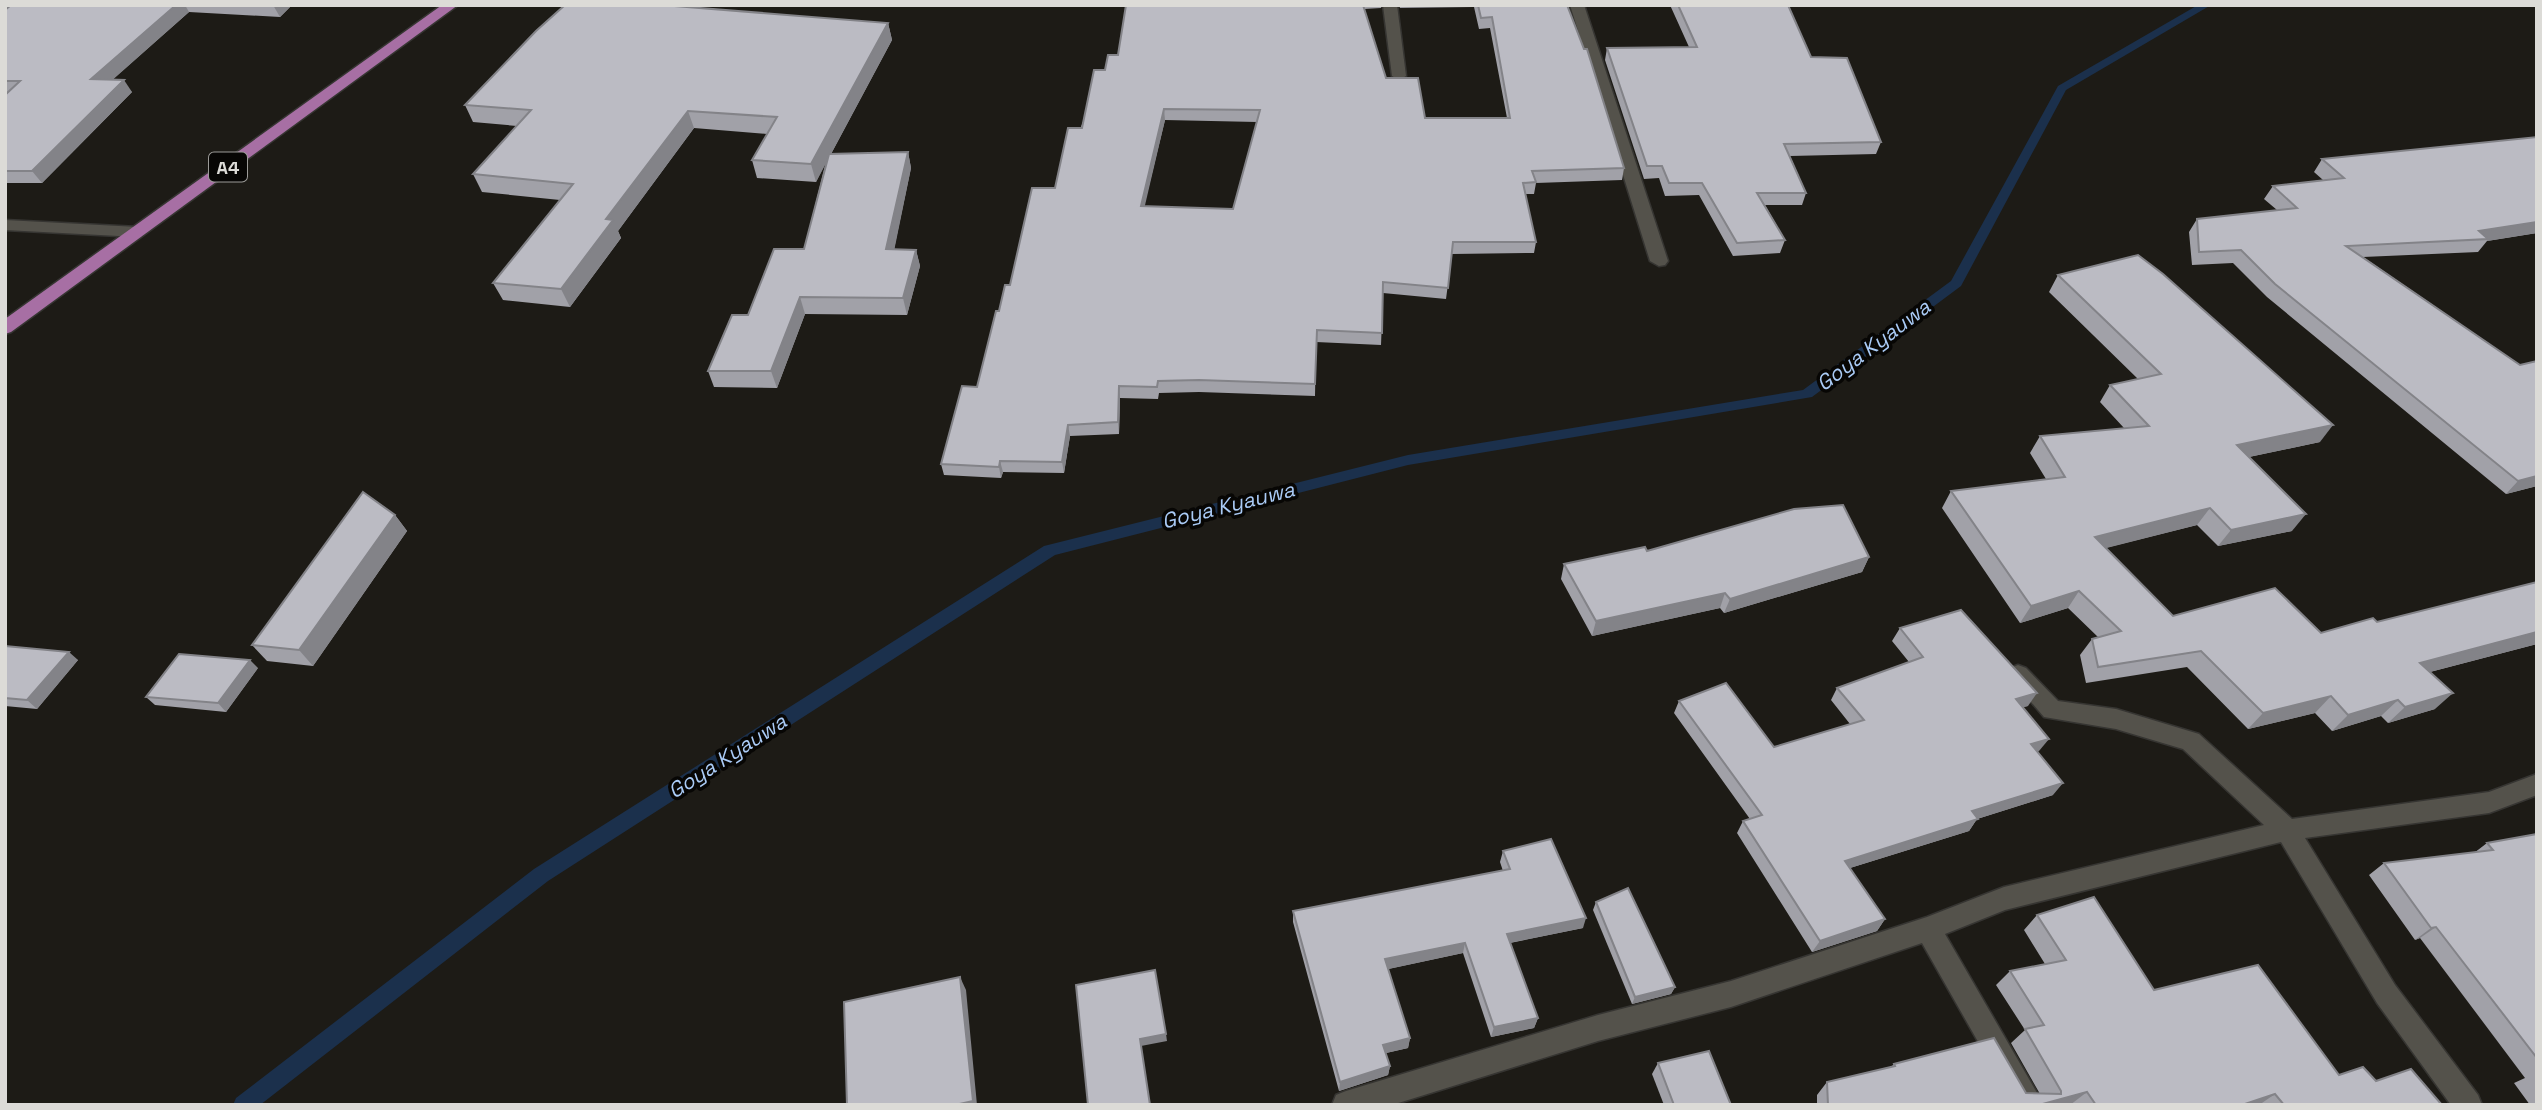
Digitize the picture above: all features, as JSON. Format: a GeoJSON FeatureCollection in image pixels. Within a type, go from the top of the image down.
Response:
{"type":"FeatureCollection","features":[{"type":"Feature","properties":{"kind":"highway","name":"A4"},"geometry":{"type":"LineString","coordinates":[[5,328],[452,5]]}},
{"type":"Feature","properties":{"kind":"street"},"geometry":{"type":"LineString","coordinates":[[1390,5],[1399,76]]}},
{"type":"Feature","properties":{"kind":"street"},"geometry":{"type":"LineString","coordinates":[[1577,5],[1659,261]]}},
{"type":"Feature","properties":{"kind":"street"},"geometry":{"type":"LineString","coordinates":[[5,225],[138,232]]}},
{"type":"Feature","properties":{"kind":"street"},"geometry":{"type":"LineString","coordinates":[[1998,653],[2052,710],[2116,719],[2191,741],[2287,830],[2386,994],[2468,1105]]}},
{"type":"Feature","properties":{"kind":"street"},"geometry":{"type":"LineString","coordinates":[[1346,1105],[1598,1027],[1731,994],[1928,929],[2004,899],[2287,830],[2489,802],[2537,784]]}},
{"type":"Feature","properties":{"kind":"street"},"geometry":{"type":"LineString","coordinates":[[1928,929],[2030,1105]]}},
{"type":"Feature","properties":{"kind":"building"},"geometry":{"type":"Polygon","coordinates":[[[11,5],[176,5],[91,79],[124,80],[32,171],[5,171],[5,95],[20,81],[5,81],[5,10],[11,5]]]}},
{"type":"Feature","properties":{"kind":"building"},"geometry":{"type":"Polygon","coordinates":[[[565,5],[662,5],[888,23],[811,164],[752,160],[777,117],[688,111],[606,219],[613,220],[561,289],[493,283],[573,184],[473,174],[531,110],[465,105],[536,31],[565,5]]]}},
{"type":"Feature","properties":{"kind":"building"},"geometry":{"type":"Polygon","coordinates":[[[1126,5],[1363,5],[1386,78],[1418,78],[1425,118],[1510,118],[1492,17],[1481,18],[1478,5],[1567,5],[1584,49],[1587,49],[1624,168],[1532,171],[1536,182],[1523,183],[1536,242],[1453,242],[1448,288],[1383,282],[1382,333],[1317,330],[1315,384],[1199,380],[1158,381],[1157,387],[1119,386],[1118,422],[1068,425],[1062,462],[1000,461],[999,467],[941,464],[962,386],[977,387],[996,311],[999,311],[1005,285],[1010,285],[1032,188],[1055,188],[1068,128],[1082,128],[1094,70],[1105,70],[1108,55],[1118,55],[1126,5]],[[1164,109],[1141,206],[1233,209],[1260,110],[1164,109]]]}},
{"type":"Feature","properties":{"kind":"building"},"geometry":{"type":"Polygon","coordinates":[[[1678,5],[1788,5],[1811,57],[1847,58],[1881,142],[1784,144],[1806,193],[1757,193],[1785,240],[1737,243],[1702,183],[1669,183],[1662,166],[1647,166],[1607,48],[1697,47],[1678,5]]]}},
{"type":"Feature","properties":{"kind":"building"},"geometry":{"type":"Polygon","coordinates":[[[2537,137],[2537,222],[2479,231],[2488,239],[2346,246],[2520,365],[2537,361],[2537,476],[2518,481],[2275,284],[2241,250],[2199,252],[2197,219],[2297,208],[2273,186],[2344,178],[2322,159],[2537,137]]]}},
{"type":"Feature","properties":{"kind":"building"},"geometry":{"type":"Polygon","coordinates":[[[908,152],[886,249],[916,250],[903,298],[800,297],[771,371],[708,371],[732,315],[748,315],[774,249],[804,249],[829,154],[908,152]]]}},
{"type":"Feature","properties":{"kind":"building"},"geometry":{"type":"Polygon","coordinates":[[[2138,255],[2163,274],[2333,425],[2237,445],[2306,514],[2231,530],[2210,508],[2095,537],[2173,616],[2275,588],[2321,633],[2373,618],[2377,622],[2537,582],[2537,632],[2420,663],[2453,693],[2405,707],[2398,700],[2348,715],[2331,696],[2263,713],[2201,651],[2098,667],[2092,639],[2121,631],[2079,591],[2031,606],[1951,491],[2065,477],[2040,436],[2149,426],[2110,385],[2161,374],[2058,275],[2138,255]]]}},
{"type":"Feature","properties":{"kind":"building"},"geometry":{"type":"Polygon","coordinates":[[[363,492],[395,515],[299,650],[252,645],[363,492]]]}},
{"type":"Feature","properties":{"kind":"building"},"geometry":{"type":"Polygon","coordinates":[[[1843,505],[1869,557],[1730,599],[1725,593],[1596,621],[1564,564],[1645,547],[1647,551],[1794,509],[1843,505]]]}},
{"type":"Feature","properties":{"kind":"building"},"geometry":{"type":"Polygon","coordinates":[[[1961,610],[2037,693],[2016,699],[2049,739],[2031,744],[2063,783],[1972,811],[1978,819],[1845,861],[1885,919],[1820,941],[1743,821],[1762,815],[1679,701],[1726,683],[1774,747],[1864,720],[1837,688],[1923,657],[1900,628],[1961,610]]]}},
{"type":"Feature","properties":{"kind":"building"},"geometry":{"type":"Polygon","coordinates":[[[5,646],[69,652],[27,700],[5,698],[5,646]]]}},
{"type":"Feature","properties":{"kind":"building"},"geometry":{"type":"Polygon","coordinates":[[[179,654],[250,660],[218,703],[146,697],[179,654]]]}},
{"type":"Feature","properties":{"kind":"building"},"geometry":{"type":"Polygon","coordinates":[[[2537,834],[2537,1058],[2436,927],[2431,928],[2384,863],[2493,850],[2487,843],[2537,834]]]}},
{"type":"Feature","properties":{"kind":"building"},"geometry":{"type":"Polygon","coordinates":[[[1551,839],[1586,918],[1507,934],[1538,1018],[1494,1027],[1465,943],[1385,959],[1410,1038],[1383,1045],[1390,1066],[1340,1082],[1293,911],[1510,869],[1503,851],[1551,839]]]}},
{"type":"Feature","properties":{"kind":"building"},"geometry":{"type":"Polygon","coordinates":[[[1628,888],[1675,987],[1635,997],[1596,902],[1628,888]]]}},
{"type":"Feature","properties":{"kind":"building"},"geometry":{"type":"Polygon","coordinates":[[[2094,897],[2154,990],[2258,965],[2339,1075],[2363,1067],[2376,1081],[2411,1069],[2442,1105],[2284,1105],[2275,1094],[2242,1105],[2096,1105],[2087,1092],[2039,1105],[1828,1105],[1827,1082],[1994,1038],[2026,1093],[2061,1094],[2025,1029],[2044,1025],[2010,971],[2066,960],[2037,915],[2094,897]]]}},
{"type":"Feature","properties":{"kind":"building"},"geometry":{"type":"Polygon","coordinates":[[[1155,970],[1166,1034],[1140,1039],[1150,1105],[1088,1105],[1076,985],[1155,970]]]}},
{"type":"Feature","properties":{"kind":"building"},"geometry":{"type":"Polygon","coordinates":[[[960,977],[973,1101],[955,1105],[847,1105],[844,1002],[960,977]]]}},
{"type":"Feature","properties":{"kind":"building"},"geometry":{"type":"Polygon","coordinates":[[[1709,1051],[1731,1105],[1674,1105],[1658,1063],[1709,1051]]]}},
{"type":"Feature","properties":{"kind":"waterway","name":"Goya Kyauwa"},"geometry":{"type":"LineString","coordinates":[[243,1105],[541,875],[1050,550],[1408,460],[1807,394],[1956,283],[2062,88],[2206,5]]}}]}
